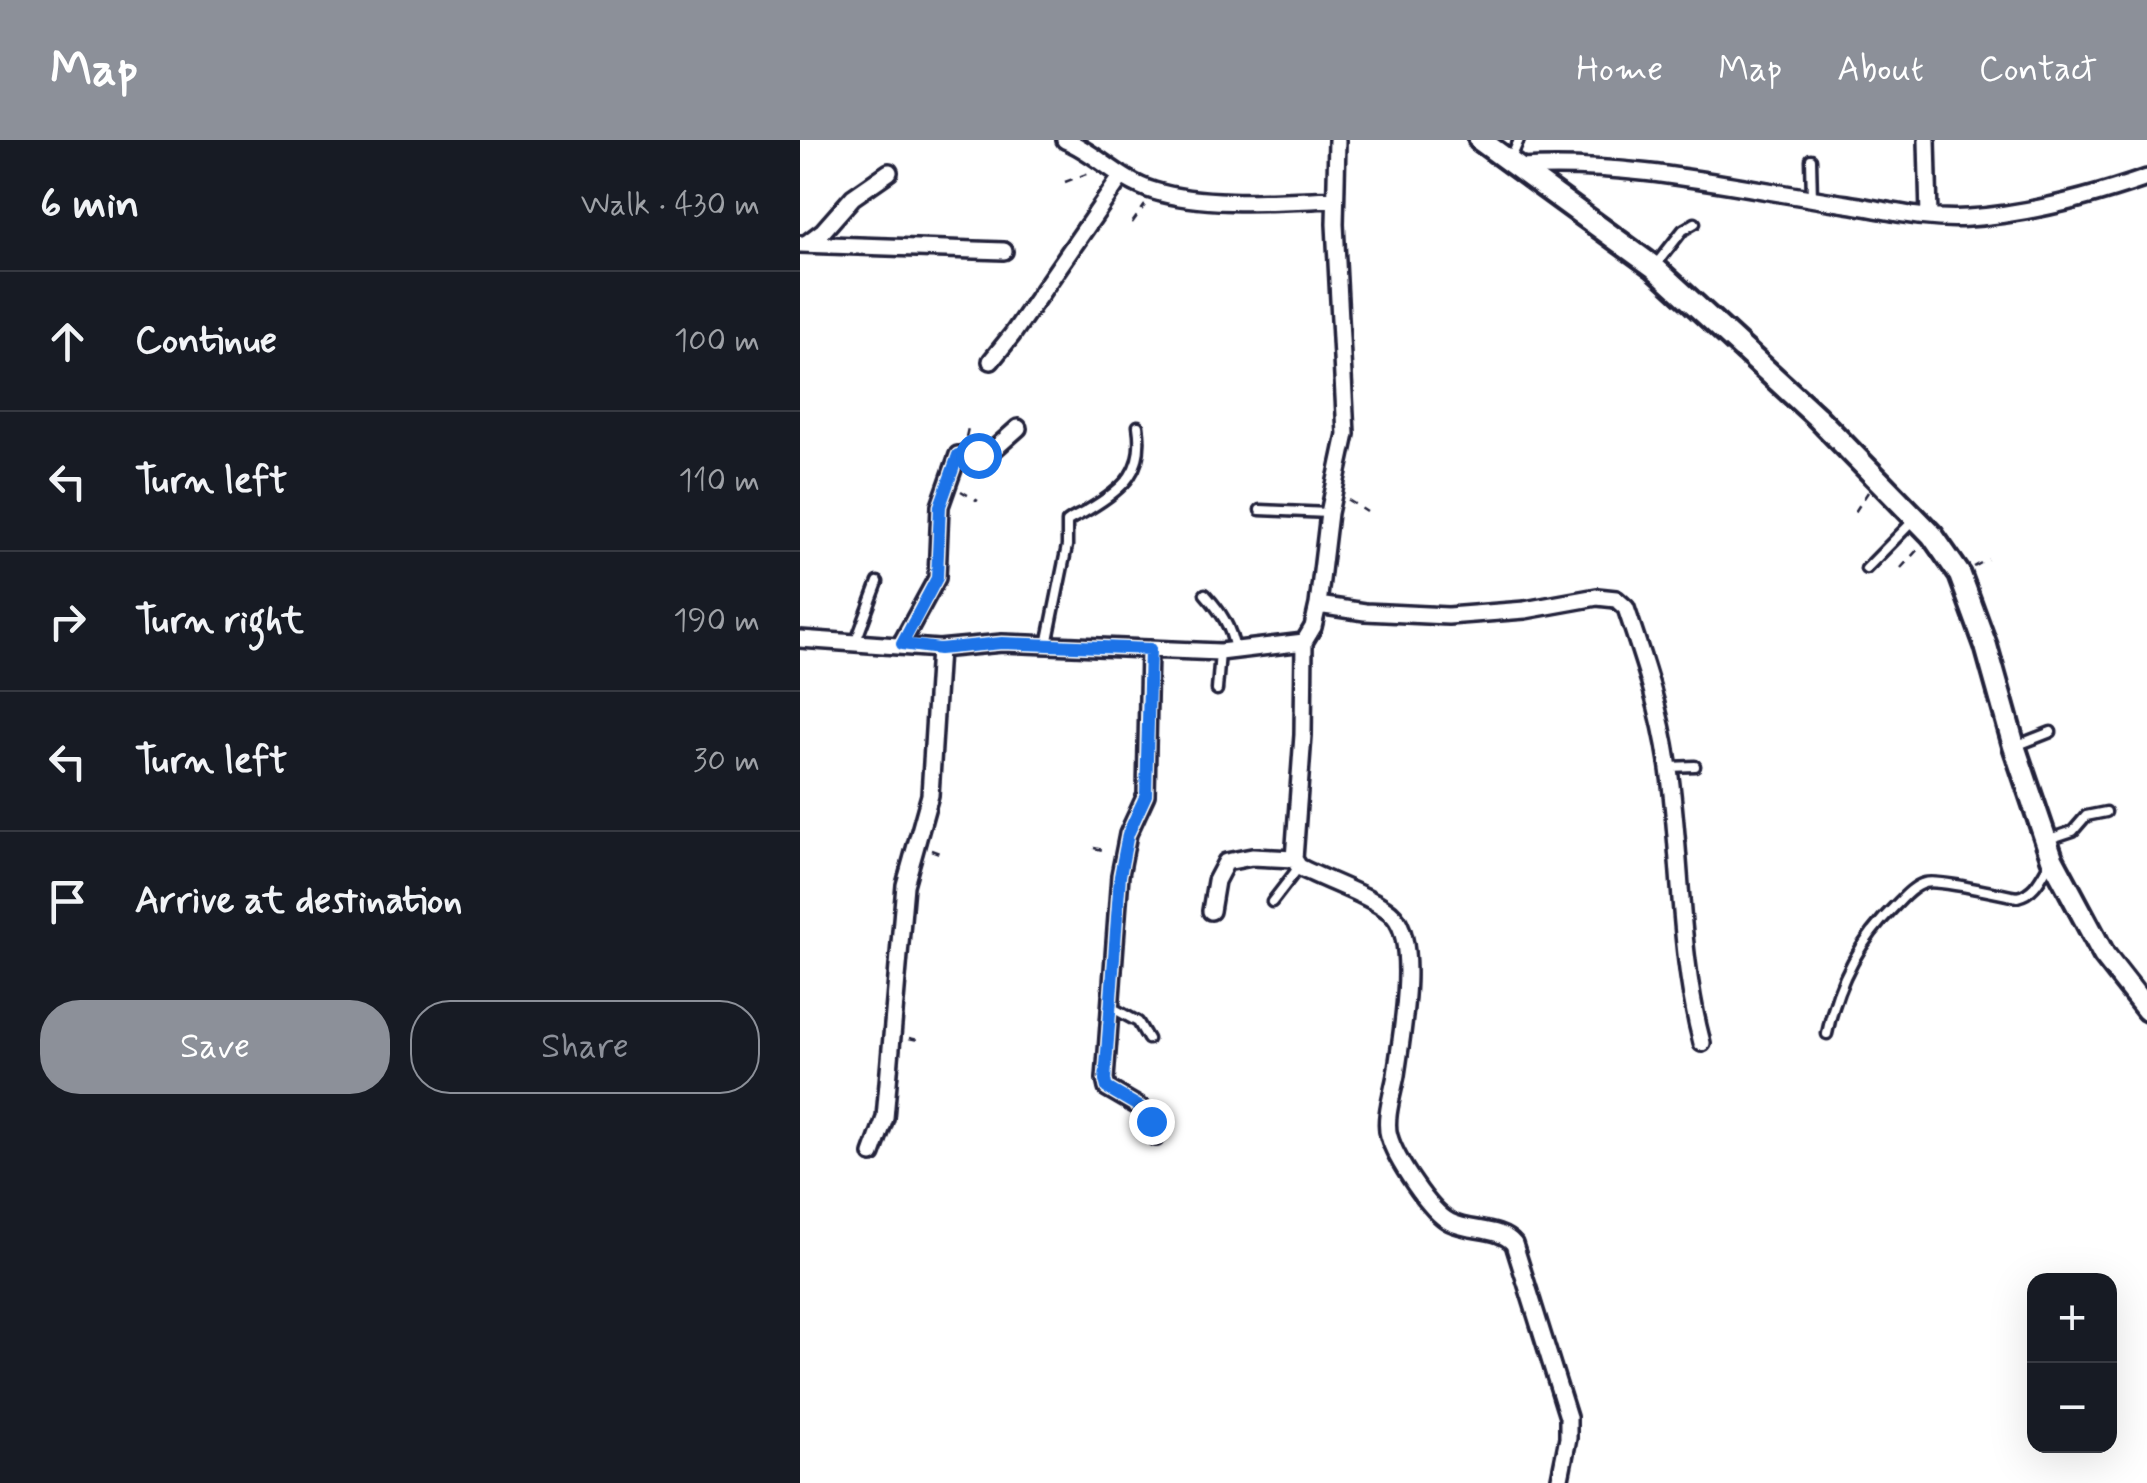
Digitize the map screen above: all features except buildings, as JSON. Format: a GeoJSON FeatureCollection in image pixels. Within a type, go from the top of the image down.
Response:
{"type":"FeatureCollection","features":[{"type":"Feature","properties":{"kind":"street"},"geometry":{"type":"LineString","coordinates":[[1066,140],[1121,177],[1156,192],[1240,203],[1335,200]]}},
{"type":"Feature","properties":{"kind":"street"},"geometry":{"type":"LineString","coordinates":[[1297,863],[1304,642],[1313,627],[1318,605],[1329,513],[1346,434],[1335,200],[1338,140]]}},
{"type":"Feature","properties":{"kind":"street"},"geometry":{"type":"LineString","coordinates":[[1480,140],[1654,267],[1816,416],[1932,535],[1960,575],[1971,604],[2048,849],[2104,954],[2147,1010]]}},
{"type":"Feature","properties":{"kind":"street"},"geometry":{"type":"LineString","coordinates":[[1927,140],[1929,217]]}},
{"type":"Feature","properties":{"kind":"street"},"geometry":{"type":"LineString","coordinates":[[1515,164],[1626,172],[1929,217],[1967,218],[2105,194],[2147,178]]}},
{"type":"Feature","properties":{"kind":"street"},"geometry":{"type":"LineString","coordinates":[[804,244],[823,231],[853,198],[889,172]]}},
{"type":"Feature","properties":{"kind":"street"},"geometry":{"type":"LineString","coordinates":[[991,360],[1121,177]]}},
{"type":"Feature","properties":{"kind":"street"},"geometry":{"type":"LineString","coordinates":[[804,244],[1004,251]]}},
{"type":"Feature","properties":{"kind":"street"},"geometry":{"type":"LineString","coordinates":[[902,644],[937,578],[940,506],[958,455],[990,452],[1018,428]]}},
{"type":"Feature","properties":{"kind":"street"},"geometry":{"type":"LineString","coordinates":[[1318,605],[1365,612],[1448,616],[1525,610],[1597,598],[1616,599],[1626,608],[1659,706],[1702,1043]]}},
{"type":"Feature","properties":{"kind":"street"},"geometry":{"type":"LineString","coordinates":[[800,639],[939,649],[1002,643],[1227,651],[1304,642]]}},
{"type":"Feature","properties":{"kind":"street"},"geometry":{"type":"LineString","coordinates":[[872,1154],[885,1118],[905,885],[930,795],[939,649]]}},
{"type":"Feature","properties":{"kind":"street"},"geometry":{"type":"LineString","coordinates":[[1150,649],[1146,795],[1123,854],[1109,1006],[1107,1088],[1143,1109],[1156,1137]]}},
{"type":"Feature","properties":{"kind":"street"},"geometry":{"type":"LineString","coordinates":[[1211,911],[1216,881],[1226,862],[1252,857],[1297,863],[1337,887],[1365,896],[1394,916],[1402,928],[1406,971],[1388,1135],[1436,1212],[1470,1229],[1501,1234],[1514,1244],[1568,1417],[1559,1483]]}},
{"type":"Feature","properties":{"kind":"lane"},"geometry":{"type":"LineString","coordinates":[[1515,164],[1519,140]]}},
{"type":"Feature","properties":{"kind":"lane"},"geometry":{"type":"LineString","coordinates":[[1812,159],[1812,199]]}},
{"type":"Feature","properties":{"kind":"lane"},"geometry":{"type":"LineString","coordinates":[[1654,267],[1683,230],[1695,223]]}},
{"type":"Feature","properties":{"kind":"lane"},"geometry":{"type":"LineString","coordinates":[[1047,644],[1067,522],[1104,499],[1139,465],[1142,447],[1138,426]]}},
{"type":"Feature","properties":{"kind":"lane"},"geometry":{"type":"LineString","coordinates":[[1260,510],[1329,513]]}},
{"type":"Feature","properties":{"kind":"lane"},"geometry":{"type":"LineString","coordinates":[[1866,569],[1916,518]]}},
{"type":"Feature","properties":{"kind":"lane"},"geometry":{"type":"LineString","coordinates":[[856,641],[878,582]]}},
{"type":"Feature","properties":{"kind":"lane"},"geometry":{"type":"LineString","coordinates":[[1205,594],[1232,632],[1217,690]]}},
{"type":"Feature","properties":{"kind":"lane"},"geometry":{"type":"LineString","coordinates":[[2014,746],[2050,732]]}},
{"type":"Feature","properties":{"kind":"lane"},"geometry":{"type":"LineString","coordinates":[[1669,767],[1695,766]]}},
{"type":"Feature","properties":{"kind":"lane"},"geometry":{"type":"LineString","coordinates":[[1826,1034],[1833,1004],[1858,949],[1907,894],[1930,882],[2016,897],[2026,895],[2034,888],[2048,849],[2073,832],[2086,816],[2106,812]]}},
{"type":"Feature","properties":{"kind":"lane"},"geometry":{"type":"LineString","coordinates":[[1272,902],[1297,863]]}},
{"type":"Feature","properties":{"kind":"lane"},"geometry":{"type":"LineString","coordinates":[[1109,1006],[1138,1022],[1148,1040]]}},
{"type":"Feature","properties":{"kind":"path"},"geometry":{"type":"LineString","coordinates":[[1065,182],[1104,166]]}},
{"type":"Feature","properties":{"kind":"path"},"geometry":{"type":"LineString","coordinates":[[1132,223],[1156,192]]}},
{"type":"Feature","properties":{"kind":"path"},"geometry":{"type":"LineString","coordinates":[[1855,512],[1877,478]]}},
{"type":"Feature","properties":{"kind":"path"},"geometry":{"type":"LineString","coordinates":[[1334,491],[1367,512]]}},
{"type":"Feature","properties":{"kind":"path"},"geometry":{"type":"LineString","coordinates":[[1900,568],[1932,535]]}},
{"type":"Feature","properties":{"kind":"route"},"geometry":{"type":"LineString","coordinates":[[978,455],[964,453],[954,462],[940,506],[937,578],[902,644],[939,649],[1002,643],[1150,649],[1146,795],[1128,834],[1120,876],[1105,1080],[1107,1088],[1143,1109],[1151,1121]]}}]}
